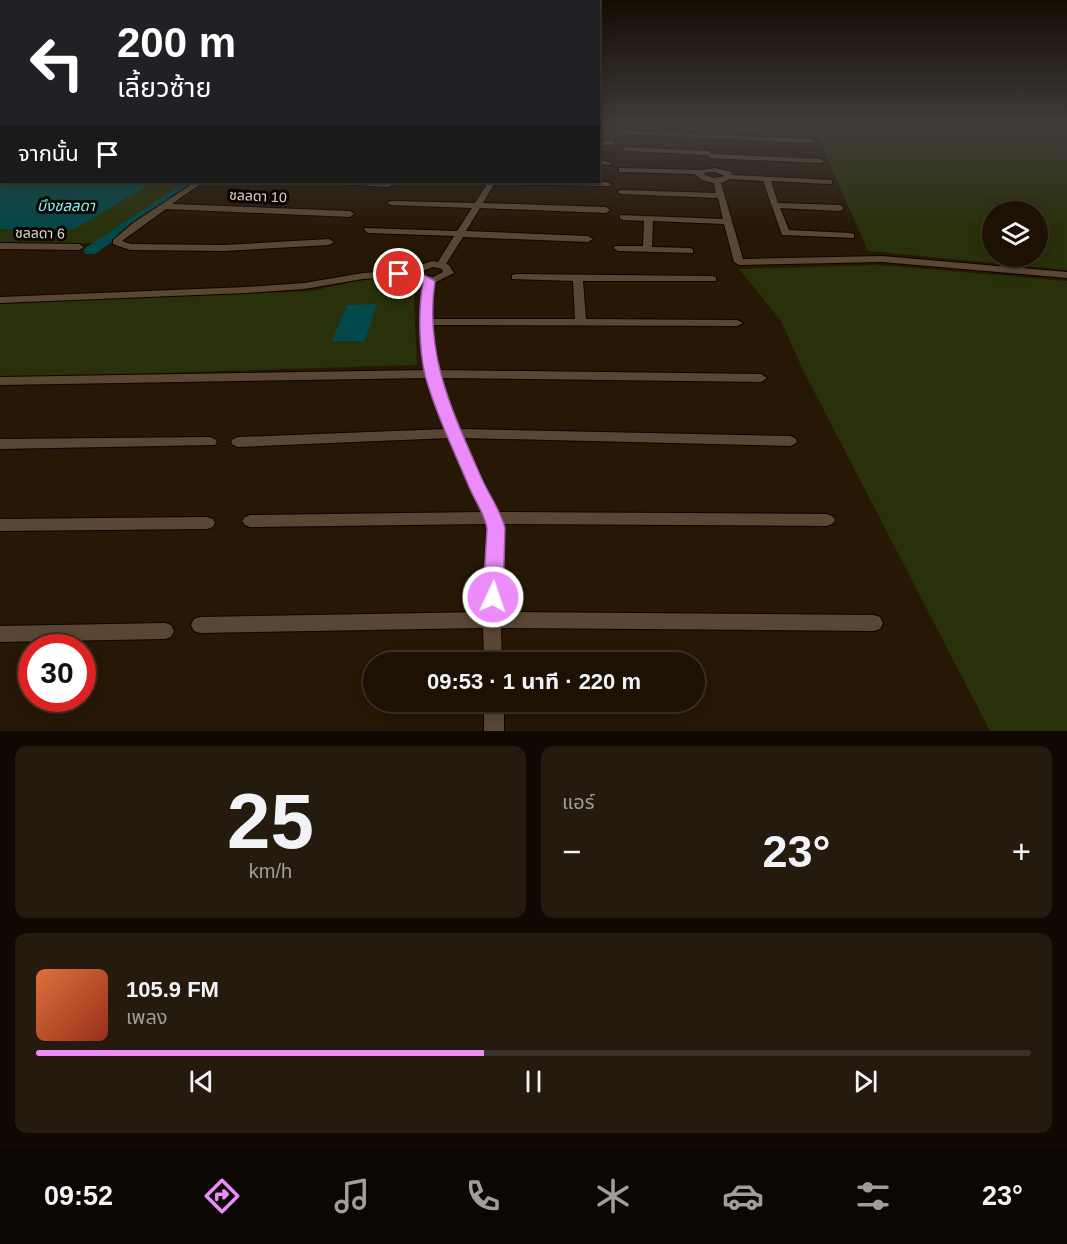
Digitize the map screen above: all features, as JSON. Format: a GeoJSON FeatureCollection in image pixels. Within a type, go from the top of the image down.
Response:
{"type":"FeatureCollection","features":[{"type":"Feature","properties":{"kind":"street"},"geometry":{"type":"LineString","coordinates":[[711,160],[713,170]]}},
{"type":"Feature","properties":{"kind":"street"},"geometry":{"type":"LineString","coordinates":[[804,160],[820,161]]}},
{"type":"Feature","properties":{"kind":"street"},"geometry":{"type":"LineString","coordinates":[[600,162],[609,163]]}},
{"type":"Feature","properties":{"kind":"street"},"geometry":{"type":"LineString","coordinates":[[622,170],[699,172],[713,170],[725,172],[729,177]]}},
{"type":"Feature","properties":{"kind":"street"},"geometry":{"type":"LineString","coordinates":[[699,172],[701,178],[717,181],[729,177],[829,182]]}},
{"type":"Feature","properties":{"kind":"street"},"geometry":{"type":"LineString","coordinates":[[766,179],[785,233],[850,236]]}},
{"type":"Feature","properties":{"kind":"street"},"geometry":{"type":"LineString","coordinates":[[717,181],[739,262],[882,259],[1067,275]]}},
{"type":"Feature","properties":{"kind":"street"},"geometry":{"type":"LineString","coordinates":[[198,183],[116,242],[130,247],[224,248],[329,242]]}},
{"type":"Feature","properties":{"kind":"street"},"geometry":{"type":"LineString","coordinates":[[357,183],[388,185]]}},
{"type":"Feature","properties":{"kind":"street"},"geometry":{"type":"LineString","coordinates":[[441,265],[490,183]]}},
{"type":"Feature","properties":{"kind":"street"},"geometry":{"type":"LineString","coordinates":[[549,183],[607,184]]}},
{"type":"Feature","properties":{"kind":"street"},"geometry":{"type":"LineString","coordinates":[[621,192],[721,196]]}},
{"type":"Feature","properties":{"kind":"street"},"geometry":{"type":"LineString","coordinates":[[391,203],[606,210]]}},
{"type":"Feature","properties":{"kind":"street"},"geometry":{"type":"LineString","coordinates":[[775,205],[840,208]]}},
{"type":"Feature","properties":{"kind":"street","name":"ชลลดา 10"},"geometry":{"type":"LineString","coordinates":[[164,206],[350,214]]}},
{"type":"Feature","properties":{"kind":"street"},"geometry":{"type":"LineString","coordinates":[[623,217],[728,222]]}},
{"type":"Feature","properties":{"kind":"street"},"geometry":{"type":"LineString","coordinates":[[646,249],[649,218]]}},
{"type":"Feature","properties":{"kind":"street"},"geometry":{"type":"LineString","coordinates":[[368,230],[588,239]]}},
{"type":"Feature","properties":{"kind":"street","name":"ชลลดา 6"},"geometry":{"type":"LineString","coordinates":[[0,246],[79,247]]}},
{"type":"Feature","properties":{"kind":"street"},"geometry":{"type":"LineString","coordinates":[[618,248],[690,251]]}},
{"type":"Feature","properties":{"kind":"street"},"geometry":{"type":"LineString","coordinates":[[0,300],[304,286],[374,275],[415,273],[424,266],[441,265],[446,267],[448,273],[440,279],[429,281],[420,279],[415,273]]}},
{"type":"Feature","properties":{"kind":"street"},"geometry":{"type":"LineString","coordinates":[[516,277],[712,279]]}},
{"type":"Feature","properties":{"kind":"street"},"geometry":{"type":"LineString","coordinates":[[578,278],[581,322]]}},
{"type":"Feature","properties":{"kind":"street"},"geometry":{"type":"LineString","coordinates":[[429,281],[425,306],[432,374],[454,433],[482,497],[494,518],[496,528],[493,652]]}},
{"type":"Feature","properties":{"kind":"street"},"geometry":{"type":"LineString","coordinates":[[426,322],[736,323]]}},
{"type":"Feature","properties":{"kind":"street"},"geometry":{"type":"LineString","coordinates":[[0,381],[432,374],[761,378]]}},
{"type":"Feature","properties":{"kind":"street"},"geometry":{"type":"LineString","coordinates":[[238,442],[454,433],[790,441]]}},
{"type":"Feature","properties":{"kind":"street"},"geometry":{"type":"LineString","coordinates":[[0,444],[210,442]]}},
{"type":"Feature","properties":{"kind":"street"},"geometry":{"type":"LineString","coordinates":[[250,521],[494,518],[827,520]]}},
{"type":"Feature","properties":{"kind":"street"},"geometry":{"type":"LineString","coordinates":[[0,525],[207,523]]}},
{"type":"Feature","properties":{"kind":"street"},"geometry":{"type":"LineString","coordinates":[[200,625],[492,620],[874,623]]}},
{"type":"Feature","properties":{"kind":"street"},"geometry":{"type":"LineString","coordinates":[[0,634],[165,631]]}},
{"type":"Feature","properties":{"kind":"street"},"geometry":{"type":"LineString","coordinates":[[494,712],[494,731]]}},
{"type":"Feature","properties":{"kind":"green space"},"geometry":{"type":"Polygon","coordinates":[[[828,160],[1067,160],[1067,270],[1036,267],[1048,267],[1048,201],[982,201],[982,262],[868,251],[828,160]]]}},
{"type":"Feature","properties":{"kind":"green space"},"geometry":{"type":"Polygon","coordinates":[[[0,183],[190,183],[108,243],[0,243],[0,183]]]}},
{"type":"Feature","properties":{"kind":"green space"},"geometry":{"type":"Polygon","coordinates":[[[880,265],[1067,281],[1067,731],[990,731],[803,370],[781,321],[739,269],[880,265]]]}},
{"type":"Feature","properties":{"kind":"green space"},"geometry":{"type":"Polygon","coordinates":[[[405,274],[417,280],[414,298],[417,365],[0,378],[0,303],[311,291],[405,274]]]}},
{"type":"Feature","properties":{"kind":"water","name":"บึงชลลดา"},"geometry":{"type":"Polygon","coordinates":[[[0,183],[151,183],[75,229],[0,229],[0,183]]]}},
{"type":"Feature","properties":{"kind":"water"},"geometry":{"type":"Polygon","coordinates":[[[377,304],[365,341],[332,341],[347,305],[377,304]]]}},
{"type":"Feature","properties":{"kind":"waterway"},"geometry":{"type":"LineString","coordinates":[[90,251],[190,183]]}},
{"type":"Feature","properties":{"kind":"route"},"geometry":{"type":"LineString","coordinates":[[399,274],[415,273],[416,277],[429,281],[425,306],[432,374],[454,433],[482,497],[494,518],[496,528],[493,597]]}}]}
